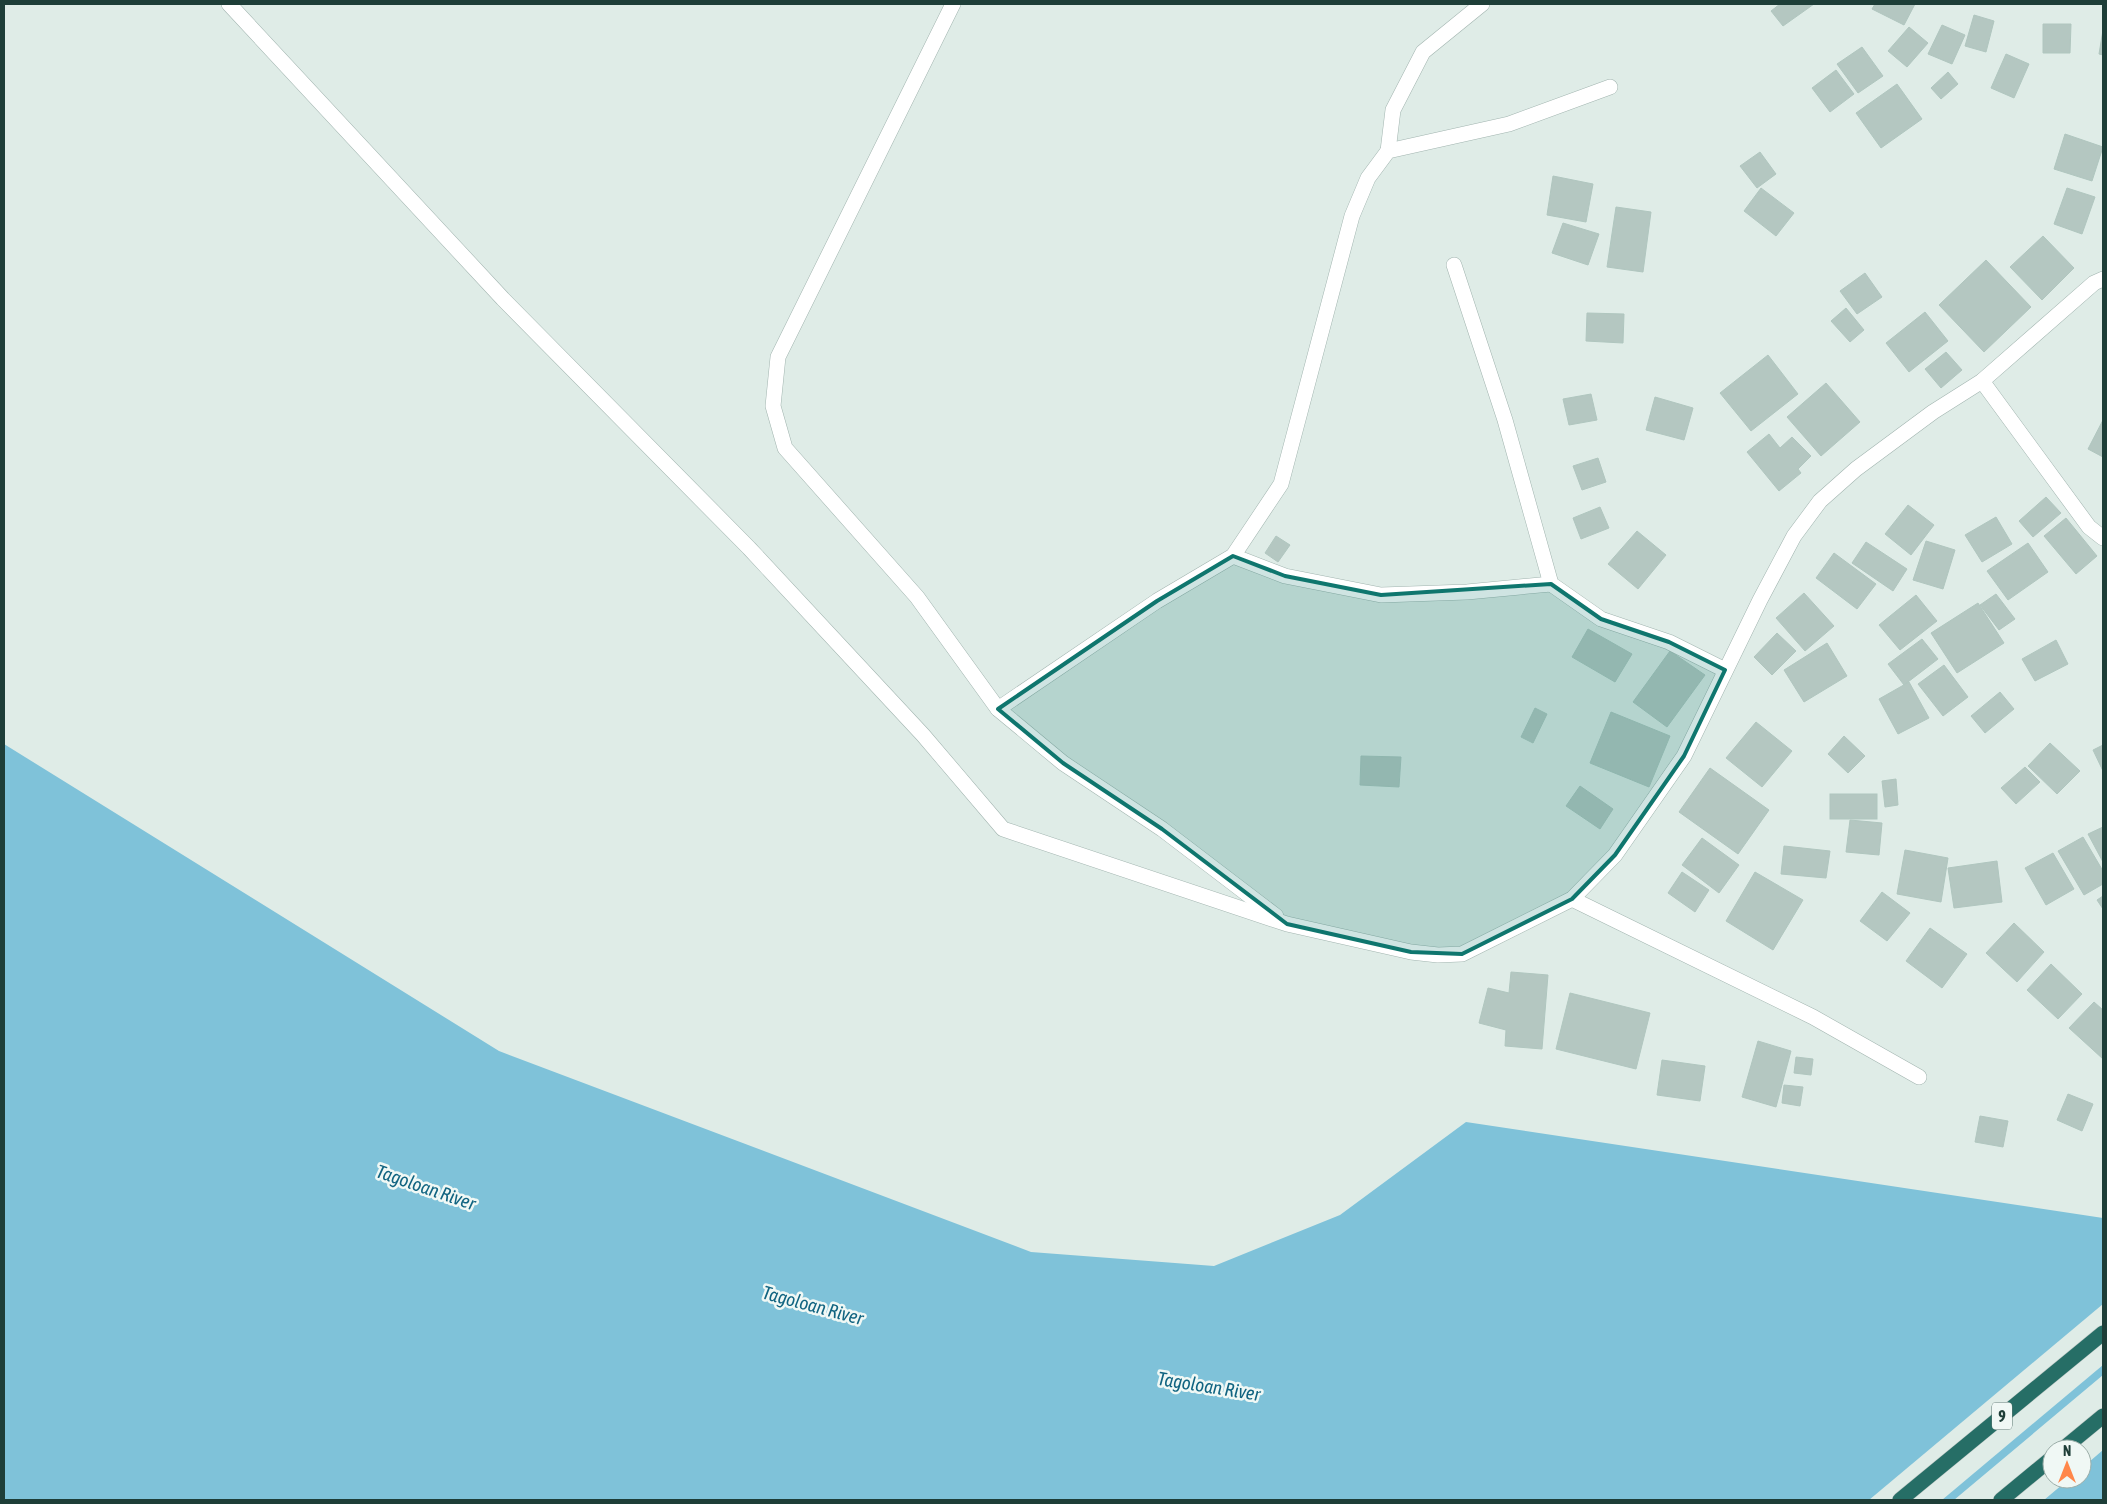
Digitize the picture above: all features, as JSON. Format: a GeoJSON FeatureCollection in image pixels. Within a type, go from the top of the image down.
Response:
{"type":"FeatureCollection","features":[{"type":"Feature","properties":{"kind":"highway","name":"9"},"geometry":{"type":"LineString","coordinates":[[1900,1500],[2103,1333]]}},
{"type":"Feature","properties":{"kind":"highway"},"geometry":{"type":"LineString","coordinates":[[2075,1439],[2103,1416]]}},
{"type":"Feature","properties":{"kind":"highway"},"geometry":{"type":"LineString","coordinates":[[2001,1500],[2042,1466]]}},
{"type":"Feature","properties":{"kind":"street"},"geometry":{"type":"LineString","coordinates":[[229,4],[503,299],[776,577],[923,734],[1003,829],[1287,924],[1411,952],[1438,955],[1462,954],[1572,899],[1615,856],[1684,756],[1725,670],[1794,536],[1820,501],[1856,469],[1933,412],[1982,381],[2094,283],[2103,280]]}},
{"type":"Feature","properties":{"kind":"street"},"geometry":{"type":"LineString","coordinates":[[953,4],[778,357],[773,406],[785,448],[917,597],[998,709],[1063,762],[1162,829],[1287,924]]}},
{"type":"Feature","properties":{"kind":"street"},"geometry":{"type":"LineString","coordinates":[[998,709],[1157,601],[1232,556],[1281,484],[1352,216],[1368,178],[1388,151],[1393,110],[1423,52],[1482,4]]}},
{"type":"Feature","properties":{"kind":"street"},"geometry":{"type":"LineString","coordinates":[[1388,151],[1509,124],[1610,86]]}},
{"type":"Feature","properties":{"kind":"street"},"geometry":{"type":"LineString","coordinates":[[1454,265],[1505,420],[1551,584],[1601,619],[1669,642],[1725,670]]}},
{"type":"Feature","properties":{"kind":"street"},"geometry":{"type":"LineString","coordinates":[[1982,381],[2089,527],[2103,538]]}},
{"type":"Feature","properties":{"kind":"street"},"geometry":{"type":"LineString","coordinates":[[1232,556],[1286,576],[1381,595],[1467,592],[1551,584]]}},
{"type":"Feature","properties":{"kind":"street"},"geometry":{"type":"LineString","coordinates":[[1572,899],[1813,1017],[1919,1077]]}},
{"type":"Feature","properties":{"kind":"highlighted area"},"geometry":{"type":"Polygon","coordinates":[[[1233,556],[1285,576],[1381,595],[1551,584],[1601,619],[1669,642],[1725,670],[1684,756],[1615,855],[1572,899],[1462,954],[1411,952],[1287,924],[1162,829],[1063,763],[998,709],[1157,601],[1233,556]]]}},
{"type":"Feature","properties":{"kind":"water","name":"Tagoloan River"},"geometry":{"type":"Polygon","coordinates":[[[4,744],[499,1051],[1031,1252],[1214,1266],[1340,1215],[1466,1122],[2103,1218],[2103,1500],[4,1500],[4,744]]]}},
{"type":"Feature","properties":{"kind":"pier"},"geometry":{"type":"Polygon","coordinates":[[[2103,1304],[2103,1365],[1942,1500],[1869,1500],[2103,1304]]]}},
{"type":"Feature","properties":{"kind":"pier"},"geometry":{"type":"Polygon","coordinates":[[[2103,1375],[2103,1450],[2092,1459],[2092,1439],[2042,1439],[2042,1489],[2057,1489],[2044,1500],[1954,1500],[2103,1375]]]}},
{"type":"Feature","properties":{"kind":"building"},"geometry":{"type":"Polygon","coordinates":[[[1780,4],[1814,4],[1783,26],[1771,11],[1780,4]]]}},
{"type":"Feature","properties":{"kind":"building"},"geometry":{"type":"Polygon","coordinates":[[[1875,4],[1915,4],[1904,25],[1872,9],[1875,4]]]}},
{"type":"Feature","properties":{"kind":"building"},"geometry":{"type":"Polygon","coordinates":[[[1974,15],[1994,21],[1986,52],[1965,46],[1974,15]]]}},
{"type":"Feature","properties":{"kind":"building"},"geometry":{"type":"Polygon","coordinates":[[[2043,24],[2071,24],[2070,53],[2043,53],[2043,24]]]}},
{"type":"Feature","properties":{"kind":"building"},"geometry":{"type":"Polygon","coordinates":[[[1942,25],[1965,35],[1952,64],[1928,54],[1942,25]]]}},
{"type":"Feature","properties":{"kind":"building"},"geometry":{"type":"Polygon","coordinates":[[[1909,27],[1928,43],[1907,67],[1888,51],[1909,27]]]}},
{"type":"Feature","properties":{"kind":"building"},"geometry":{"type":"Polygon","coordinates":[[[2103,30],[2103,55],[2099,54],[2103,30]]]}},
{"type":"Feature","properties":{"kind":"building"},"geometry":{"type":"Polygon","coordinates":[[[1862,47],[1883,76],[1858,93],[1837,64],[1862,47]]]}},
{"type":"Feature","properties":{"kind":"building"},"geometry":{"type":"Polygon","coordinates":[[[2006,54],[2029,64],[2014,98],[1991,88],[2006,54]]]}},
{"type":"Feature","properties":{"kind":"building"},"geometry":{"type":"Polygon","coordinates":[[[1836,70],[1854,94],[1830,112],[1812,88],[1836,70]]]}},
{"type":"Feature","properties":{"kind":"building"},"geometry":{"type":"Polygon","coordinates":[[[1948,72],[1958,84],[1941,99],[1931,88],[1948,72]]]}},
{"type":"Feature","properties":{"kind":"building"},"geometry":{"type":"Polygon","coordinates":[[[1897,84],[1922,119],[1881,148],[1856,113],[1897,84]]]}},
{"type":"Feature","properties":{"kind":"building"},"geometry":{"type":"Polygon","coordinates":[[[2065,134],[2103,147],[2092,181],[2054,169],[2065,134]]]}},
{"type":"Feature","properties":{"kind":"building"},"geometry":{"type":"Polygon","coordinates":[[[1760,152],[1776,174],[1757,188],[1740,166],[1760,152]]]}},
{"type":"Feature","properties":{"kind":"building"},"geometry":{"type":"Polygon","coordinates":[[[1553,176],[1593,184],[1586,222],[1547,215],[1553,176]]]}},
{"type":"Feature","properties":{"kind":"building"},"geometry":{"type":"Polygon","coordinates":[[[1761,188],[1794,213],[1776,236],[1744,211],[1761,188]]]}},
{"type":"Feature","properties":{"kind":"building"},"geometry":{"type":"Polygon","coordinates":[[[2067,188],[2095,197],[2082,234],[2054,224],[2067,188]]]}},
{"type":"Feature","properties":{"kind":"building"},"geometry":{"type":"Polygon","coordinates":[[[1616,207],[1651,212],[1643,272],[1607,267],[1616,207]]]}},
{"type":"Feature","properties":{"kind":"building"},"geometry":{"type":"Polygon","coordinates":[[[1563,223],[1599,234],[1588,265],[1552,253],[1563,223]]]}},
{"type":"Feature","properties":{"kind":"building"},"geometry":{"type":"Polygon","coordinates":[[[2043,236],[2074,268],[2042,300],[2010,267],[2043,236]]]}},
{"type":"Feature","properties":{"kind":"building"},"geometry":{"type":"Polygon","coordinates":[[[1986,260],[2031,307],[1984,352],[1939,305],[1986,260]]]}},
{"type":"Feature","properties":{"kind":"building"},"geometry":{"type":"Polygon","coordinates":[[[1865,273],[1882,297],[1857,314],[1840,291],[1865,273]]]}},
{"type":"Feature","properties":{"kind":"building"},"geometry":{"type":"Polygon","coordinates":[[[1846,308],[1864,330],[1850,342],[1831,321],[1846,308]]]}},
{"type":"Feature","properties":{"kind":"building"},"geometry":{"type":"Polygon","coordinates":[[[1925,312],[1948,341],[1909,372],[1886,343],[1925,312]]]}},
{"type":"Feature","properties":{"kind":"building"},"geometry":{"type":"Polygon","coordinates":[[[1587,313],[1624,314],[1623,343],[1586,341],[1587,313]]]}},
{"type":"Feature","properties":{"kind":"building"},"geometry":{"type":"Polygon","coordinates":[[[1946,352],[1962,370],[1941,388],[1925,369],[1946,352]]]}},
{"type":"Feature","properties":{"kind":"building"},"geometry":{"type":"Polygon","coordinates":[[[1768,355],[1798,394],[1751,431],[1720,393],[1768,355]]]}},
{"type":"Feature","properties":{"kind":"building"},"geometry":{"type":"Polygon","coordinates":[[[1826,383],[1860,422],[1821,456],[1787,417],[1826,383]]]}},
{"type":"Feature","properties":{"kind":"building"},"geometry":{"type":"Polygon","coordinates":[[[1591,394],[1597,420],[1569,425],[1563,399],[1591,394]]]}},
{"type":"Feature","properties":{"kind":"building"},"geometry":{"type":"Polygon","coordinates":[[[1655,397],[1693,408],[1684,440],[1646,430],[1655,397]]]}},
{"type":"Feature","properties":{"kind":"building"},"geometry":{"type":"Polygon","coordinates":[[[2103,420],[2103,457],[2088,449],[2103,420]]]}},
{"type":"Feature","properties":{"kind":"building"},"geometry":{"type":"Polygon","coordinates":[[[1769,434],[1780,448],[1792,437],[1811,456],[1798,469],[1801,473],[1779,491],[1747,452],[1769,434]]]}},
{"type":"Feature","properties":{"kind":"building"},"geometry":{"type":"Polygon","coordinates":[[[1598,458],[1606,482],[1582,490],[1573,466],[1598,458]]]}},
{"type":"Feature","properties":{"kind":"building"},"geometry":{"type":"Polygon","coordinates":[[[2046,497],[2061,513],[2033,537],[2019,521],[2046,497]]]}},
{"type":"Feature","properties":{"kind":"building"},"geometry":{"type":"Polygon","coordinates":[[[1908,505],[1934,525],[1911,555],[1885,534],[1908,505]]]}},
{"type":"Feature","properties":{"kind":"building"},"geometry":{"type":"Polygon","coordinates":[[[1600,507],[1609,528],[1581,539],[1573,518],[1600,507]]]}},
{"type":"Feature","properties":{"kind":"building"},"geometry":{"type":"Polygon","coordinates":[[[1996,517],[2012,544],[1982,562],[1965,535],[1996,517]]]}},
{"type":"Feature","properties":{"kind":"building"},"geometry":{"type":"Polygon","coordinates":[[[2066,518],[2097,556],[2076,574],[2044,536],[2066,518]]]}},
{"type":"Feature","properties":{"kind":"building"},"geometry":{"type":"Polygon","coordinates":[[[1637,531],[1666,555],[1638,589],[1608,564],[1637,531]]]}},
{"type":"Feature","properties":{"kind":"building"},"geometry":{"type":"Polygon","coordinates":[[[1276,536],[1290,545],[1278,562],[1265,553],[1276,536]]]}},
{"type":"Feature","properties":{"kind":"building"},"geometry":{"type":"Polygon","coordinates":[[[1926,541],[1955,550],[1943,589],[1913,580],[1926,541]]]}},
{"type":"Feature","properties":{"kind":"building"},"geometry":{"type":"Polygon","coordinates":[[[1866,542],[1907,569],[1893,591],[1852,563],[1866,542]]]}},
{"type":"Feature","properties":{"kind":"building"},"geometry":{"type":"Polygon","coordinates":[[[2028,543],[2048,572],[2008,600],[1987,571],[2028,543]]]}},
{"type":"Feature","properties":{"kind":"building"},"geometry":{"type":"Polygon","coordinates":[[[1834,553],[1876,584],[1857,609],[1816,578],[1834,553]]]}},
{"type":"Feature","properties":{"kind":"building"},"geometry":{"type":"Polygon","coordinates":[[[1804,593],[1834,626],[1805,651],[1776,618],[1804,593]]]}},
{"type":"Feature","properties":{"kind":"building"},"geometry":{"type":"Polygon","coordinates":[[[1996,594],[2015,619],[1999,630],[1980,605],[1996,594]]]}},
{"type":"Feature","properties":{"kind":"building"},"geometry":{"type":"Polygon","coordinates":[[[1916,595],[1937,621],[1900,650],[1879,625],[1916,595]]]}},
{"type":"Feature","properties":{"kind":"building"},"geometry":{"type":"Polygon","coordinates":[[[1978,603],[2004,643],[1957,673],[1931,633],[1978,603]]]}},
{"type":"Feature","properties":{"kind":"building"},"geometry":{"type":"Polygon","coordinates":[[[1588,629],[1632,654],[1615,682],[1572,657],[1588,629]]]}},
{"type":"Feature","properties":{"kind":"building"},"geometry":{"type":"Polygon","coordinates":[[[1777,633],[1796,651],[1772,675],[1754,657],[1777,633]]]}},
{"type":"Feature","properties":{"kind":"building"},"geometry":{"type":"Polygon","coordinates":[[[1922,639],[1938,659],[1904,685],[1888,664],[1922,639]]]}},
{"type":"Feature","properties":{"kind":"building"},"geometry":{"type":"Polygon","coordinates":[[[2056,640],[2068,664],[2035,681],[2022,659],[2056,640]]]}},
{"type":"Feature","properties":{"kind":"building"},"geometry":{"type":"Polygon","coordinates":[[[1827,643],[1847,676],[1804,702],[1784,670],[1827,643]]]}},
{"type":"Feature","properties":{"kind":"building"},"geometry":{"type":"Polygon","coordinates":[[[1670,651],[1705,675],[1667,727],[1633,702],[1670,651]]]}},
{"type":"Feature","properties":{"kind":"building"},"geometry":{"type":"Polygon","coordinates":[[[1944,665],[1968,697],[1943,716],[1918,684],[1944,665]]]}},
{"type":"Feature","properties":{"kind":"building"},"geometry":{"type":"Polygon","coordinates":[[[1909,682],[1929,718],[1898,734],[1879,699],[1909,682]]]}},
{"type":"Feature","properties":{"kind":"building"},"geometry":{"type":"Polygon","coordinates":[[[2000,692],[2014,709],[1985,733],[1971,716],[2000,692]]]}},
{"type":"Feature","properties":{"kind":"building"},"geometry":{"type":"Polygon","coordinates":[[[1535,708],[1547,714],[1533,743],[1521,737],[1535,708]]]}},
{"type":"Feature","properties":{"kind":"building"},"geometry":{"type":"Polygon","coordinates":[[[1611,712],[1670,736],[1649,787],[1590,763],[1611,712]]]}},
{"type":"Feature","properties":{"kind":"building"},"geometry":{"type":"Polygon","coordinates":[[[1756,722],[1792,751],[1762,787],[1726,758],[1756,722]]]}},
{"type":"Feature","properties":{"kind":"building"},"geometry":{"type":"Polygon","coordinates":[[[1844,736],[1865,756],[1848,773],[1828,754],[1844,736]]]}},
{"type":"Feature","properties":{"kind":"building"},"geometry":{"type":"Polygon","coordinates":[[[2050,743],[2080,771],[2057,794],[2028,766],[2050,743]]]}},
{"type":"Feature","properties":{"kind":"building"},"geometry":{"type":"Polygon","coordinates":[[[2103,745],[2103,771],[2093,750],[2103,745]]]}},
{"type":"Feature","properties":{"kind":"building"},"geometry":{"type":"Polygon","coordinates":[[[1361,756],[1401,757],[1399,787],[1360,785],[1361,756]]]}},
{"type":"Feature","properties":{"kind":"building"},"geometry":{"type":"Polygon","coordinates":[[[2025,767],[2040,782],[2016,804],[2001,788],[2025,767]]]}},
{"type":"Feature","properties":{"kind":"building"},"geometry":{"type":"Polygon","coordinates":[[[1710,768],[1769,810],[1738,854],[1679,812],[1710,768]]]}},
{"type":"Feature","properties":{"kind":"building"},"geometry":{"type":"Polygon","coordinates":[[[1896,779],[1898,805],[1885,807],[1882,781],[1896,779]]]}},
{"type":"Feature","properties":{"kind":"building"},"geometry":{"type":"Polygon","coordinates":[[[1580,786],[1613,809],[1600,829],[1566,806],[1580,786]]]}},
{"type":"Feature","properties":{"kind":"building"},"geometry":{"type":"Polygon","coordinates":[[[1830,794],[1877,794],[1877,819],[1830,819],[1830,794]]]}},
{"type":"Feature","properties":{"kind":"building"},"geometry":{"type":"Polygon","coordinates":[[[1850,820],[1882,823],[1879,855],[1846,852],[1850,820]]]}},
{"type":"Feature","properties":{"kind":"building"},"geometry":{"type":"Polygon","coordinates":[[[2103,827],[2103,862],[2088,834],[2103,827]]]}},
{"type":"Feature","properties":{"kind":"building"},"geometry":{"type":"Polygon","coordinates":[[[2083,837],[2103,871],[2103,884],[2084,895],[2058,851],[2083,837]]]}},
{"type":"Feature","properties":{"kind":"building"},"geometry":{"type":"Polygon","coordinates":[[[1702,838],[1739,865],[1719,893],[1682,865],[1702,838]]]}},
{"type":"Feature","properties":{"kind":"building"},"geometry":{"type":"Polygon","coordinates":[[[1784,846],[1830,851],[1826,878],[1781,874],[1784,846]]]}},
{"type":"Feature","properties":{"kind":"building"},"geometry":{"type":"Polygon","coordinates":[[[1905,850],[1948,858],[1941,902],[1897,894],[1905,850]]]}},
{"type":"Feature","properties":{"kind":"building"},"geometry":{"type":"Polygon","coordinates":[[[2053,853],[2074,889],[2046,905],[2025,868],[2053,853]]]}},
{"type":"Feature","properties":{"kind":"building"},"geometry":{"type":"Polygon","coordinates":[[[1997,861],[2002,902],[1954,908],[1948,868],[1997,861]]]}},
{"type":"Feature","properties":{"kind":"building"},"geometry":{"type":"Polygon","coordinates":[[[1682,872],[1709,890],[1695,912],[1668,893],[1682,872]]]}},
{"type":"Feature","properties":{"kind":"building"},"geometry":{"type":"Polygon","coordinates":[[[1755,872],[1803,900],[1773,950],[1726,921],[1755,872]]]}},
{"type":"Feature","properties":{"kind":"building"},"geometry":{"type":"Polygon","coordinates":[[[1882,892],[1910,913],[1887,941],[1860,921],[1882,892]]]}},
{"type":"Feature","properties":{"kind":"building"},"geometry":{"type":"Polygon","coordinates":[[[2103,896],[2103,909],[2097,900],[2103,896]]]}},
{"type":"Feature","properties":{"kind":"building"},"geometry":{"type":"Polygon","coordinates":[[[2014,923],[2044,952],[2017,982],[1986,953],[2014,923]]]}},
{"type":"Feature","properties":{"kind":"building"},"geometry":{"type":"Polygon","coordinates":[[[1930,928],[1967,954],[1942,988],[1906,961],[1930,928]]]}},
{"type":"Feature","properties":{"kind":"building"},"geometry":{"type":"Polygon","coordinates":[[[2051,964],[2082,994],[2058,1019],[2027,990],[2051,964]]]}},
{"type":"Feature","properties":{"kind":"building"},"geometry":{"type":"Polygon","coordinates":[[[1511,972],[1548,975],[1542,1049],[1505,1046],[1506,1030],[1479,1023],[1488,988],[1509,993],[1511,972]]]}},
{"type":"Feature","properties":{"kind":"building"},"geometry":{"type":"Polygon","coordinates":[[[1570,993],[1650,1013],[1636,1069],[1556,1049],[1570,993]]]}},
{"type":"Feature","properties":{"kind":"building"},"geometry":{"type":"Polygon","coordinates":[[[2094,1002],[2103,1010],[2103,1059],[2069,1028],[2094,1002]]]}},
{"type":"Feature","properties":{"kind":"building"},"geometry":{"type":"Polygon","coordinates":[[[1758,1041],[1791,1051],[1776,1107],[1742,1097],[1758,1041]]]}},
{"type":"Feature","properties":{"kind":"building"},"geometry":{"type":"Polygon","coordinates":[[[1796,1057],[1813,1059],[1811,1075],[1794,1073],[1796,1057]]]}},
{"type":"Feature","properties":{"kind":"building"},"geometry":{"type":"Polygon","coordinates":[[[1662,1060],[1705,1066],[1700,1101],[1657,1095],[1662,1060]]]}},
{"type":"Feature","properties":{"kind":"building"},"geometry":{"type":"Polygon","coordinates":[[[1784,1085],[1803,1087],[1800,1106],[1782,1103],[1784,1085]]]}},
{"type":"Feature","properties":{"kind":"building"},"geometry":{"type":"Polygon","coordinates":[[[2068,1094],[2093,1104],[2082,1131],[2057,1120],[2068,1094]]]}},
{"type":"Feature","properties":{"kind":"building"},"geometry":{"type":"Polygon","coordinates":[[[1980,1116],[2008,1121],[2003,1147],[1975,1142],[1980,1116]]]}}]}
